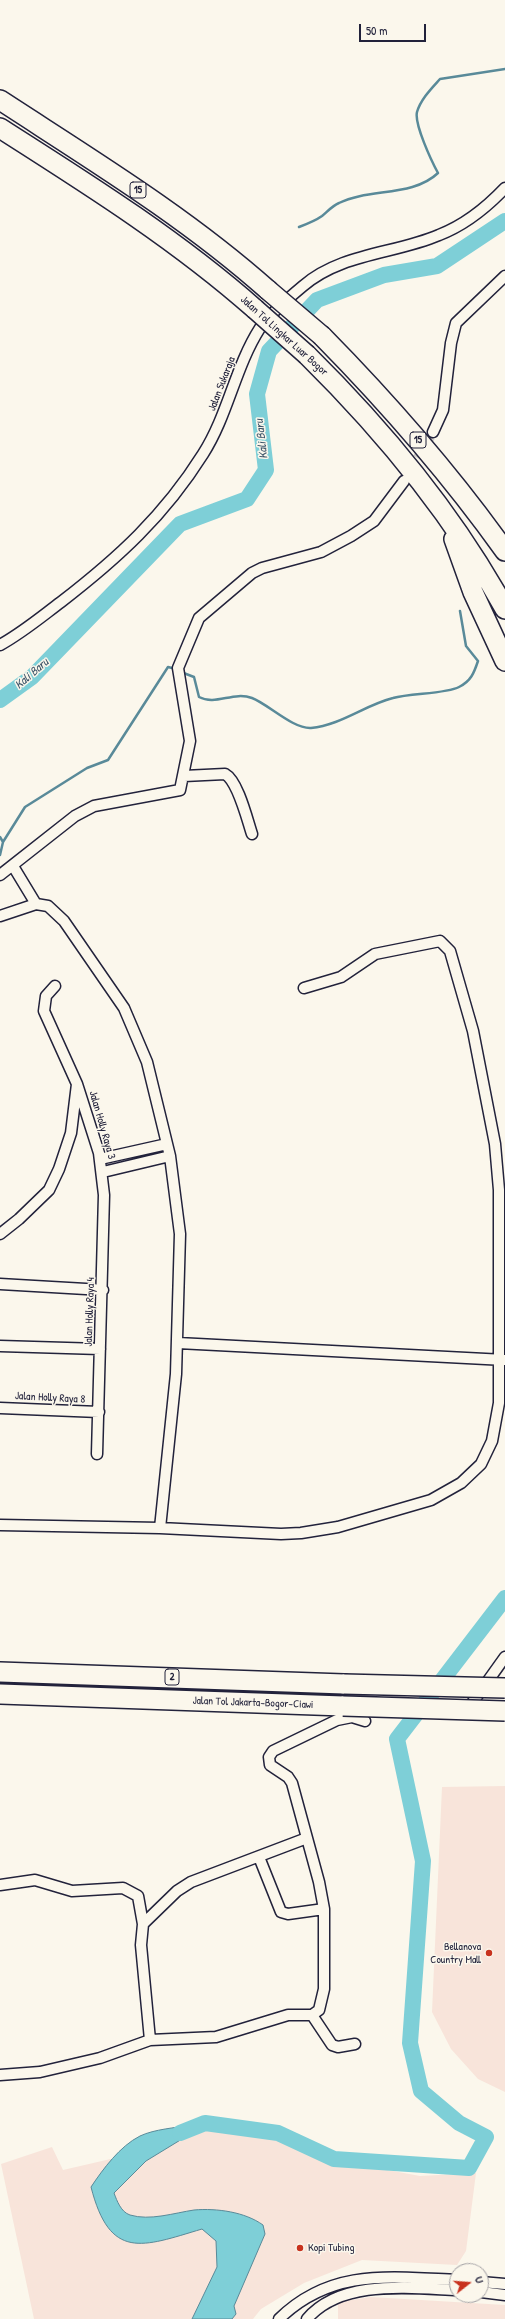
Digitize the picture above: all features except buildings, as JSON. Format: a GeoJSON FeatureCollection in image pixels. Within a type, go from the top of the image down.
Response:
{"type":"FeatureCollection","features":[{"type":"Feature","properties":{"kind":"highway","name":"15"},"geometry":{"type":"LineString","coordinates":[[0,100],[138,190],[209,240],[322,336],[402,422],[477,511],[505,551]]}},
{"type":"Feature","properties":{"kind":"highway","name":"Jalan Tol Lingkar Luar Bogor"},"geometry":{"type":"LineString","coordinates":[[0,128],[168,240],[207,268],[307,355],[385,437],[445,514],[483,568],[505,609]]}},
{"type":"Feature","properties":{"kind":"highway"},"geometry":{"type":"LineString","coordinates":[[445,514],[473,592],[505,661]]}},
{"type":"Feature","properties":{"kind":"highway","name":"Jalan Tol Jakarta–Bogor–Ciawi"},"geometry":{"type":"LineString","coordinates":[[0,1672],[505,1688]]}},
{"type":"Feature","properties":{"kind":"highway","name":"Jalan Tol Jakarta–Bogor–Ciawi"},"geometry":{"type":"LineString","coordinates":[[0,1694],[505,1711]]}},
{"type":"Feature","properties":{"kind":"street","name":"Jalan Sukaraja"},"geometry":{"type":"LineString","coordinates":[[0,645],[19,634],[109,565],[164,509],[203,454],[217,430],[247,352],[262,326],[302,286],[320,272],[375,253],[439,236],[478,214],[505,188]]}},
{"type":"Feature","properties":{"kind":"street"},"geometry":{"type":"LineString","coordinates":[[433,432],[443,410],[451,343],[456,323],[505,276]]}},
{"type":"Feature","properties":{"kind":"street"},"geometry":{"type":"LineString","coordinates":[[36,904],[6,871],[76,816],[94,806],[126,798],[176,792],[180,790],[190,741],[178,672],[192,631],[199,618],[252,573],[262,568],[321,552],[351,536],[374,521],[404,482]]}},
{"type":"Feature","properties":{"kind":"street"},"geometry":{"type":"LineString","coordinates":[[184,776],[225,774],[228,776],[234,783],[252,834]]}},
{"type":"Feature","properties":{"kind":"street"},"geometry":{"type":"LineString","coordinates":[[0,916],[36,904],[48,906],[64,921],[124,1008],[147,1062],[170,1156],[180,1234],[178,1343],[160,1528]]}},
{"type":"Feature","properties":{"kind":"street"},"geometry":{"type":"LineString","coordinates":[[0,1525],[160,1528],[281,1534],[301,1532],[338,1527],[431,1500],[466,1478],[481,1464],[492,1441],[499,1403],[501,1360],[499,1190],[495,1144],[474,1031],[450,951],[440,941],[376,954],[341,977],[304,988]]}},
{"type":"Feature","properties":{"kind":"street","name":"Jalan Holly Raya 3"},"geometry":{"type":"LineString","coordinates":[[55,986],[46,996],[44,1011],[77,1084],[100,1160],[102,1172]]}},
{"type":"Feature","properties":{"kind":"street"},"geometry":{"type":"LineString","coordinates":[[0,1234],[19,1219],[49,1190],[60,1169],[71,1133],[77,1084]]}},
{"type":"Feature","properties":{"kind":"street"},"geometry":{"type":"LineString","coordinates":[[100,1160],[167,1144]]}},
{"type":"Feature","properties":{"kind":"street"},"geometry":{"type":"LineString","coordinates":[[102,1172],[170,1156]]}},
{"type":"Feature","properties":{"kind":"street","name":"Jalan Holly Raya 4"},"geometry":{"type":"LineString","coordinates":[[97,1454],[105,1219],[102,1172]]}},
{"type":"Feature","properties":{"kind":"street"},"geometry":{"type":"LineString","coordinates":[[0,1284],[103,1290]]}},
{"type":"Feature","properties":{"kind":"street"},"geometry":{"type":"LineString","coordinates":[[178,1343],[501,1360]]}},
{"type":"Feature","properties":{"kind":"street"},"geometry":{"type":"LineString","coordinates":[[0,1346],[100,1349]]}},
{"type":"Feature","properties":{"kind":"street","name":"Jalan Holly Raya 8"},"geometry":{"type":"LineString","coordinates":[[0,1408],[99,1412]]}},
{"type":"Feature","properties":{"kind":"street"},"geometry":{"type":"LineString","coordinates":[[470,1716],[470,1706],[505,1657]]}},
{"type":"Feature","properties":{"kind":"street"},"geometry":{"type":"LineString","coordinates":[[0,2075],[40,2072],[100,2058],[150,2040],[216,2037],[288,2015],[312,2015],[319,2010],[324,1989],[324,1909],[292,1783],[288,1778],[270,1765],[269,1757],[273,1751],[337,1720],[352,1717],[365,1721]]}},
{"type":"Feature","properties":{"kind":"street"},"geometry":{"type":"LineString","coordinates":[[144,1924],[177,1891],[191,1882],[307,1838]]}},
{"type":"Feature","properties":{"kind":"street"},"geometry":{"type":"LineString","coordinates":[[259,1857],[281,1912],[288,1914],[324,1909]]}},
{"type":"Feature","properties":{"kind":"street"},"geometry":{"type":"LineString","coordinates":[[0,1886],[35,1880],[72,1891],[123,1888],[138,1896],[144,1924],[141,1945],[150,2040]]}},
{"type":"Feature","properties":{"kind":"street"},"geometry":{"type":"LineString","coordinates":[[312,2015],[332,2045],[338,2047],[355,2044]]}},
{"type":"Feature","properties":{"kind":"street"},"geometry":{"type":"LineString","coordinates":[[279,2319],[308,2296],[349,2280],[403,2278],[449,2280]]}},
{"type":"Feature","properties":{"kind":"street"},"geometry":{"type":"LineString","coordinates":[[489,2283],[505,2284]]}},
{"type":"Feature","properties":{"kind":"street"},"geometry":{"type":"LineString","coordinates":[[307,2319],[314,2311],[329,2301],[349,2292],[418,2288],[449,2290]]}},
{"type":"Feature","properties":{"kind":"street"},"geometry":{"type":"LineString","coordinates":[[489,2293],[505,2294]]}},
{"type":"Feature","properties":{"kind":"shaded area"},"geometry":{"type":"Polygon","coordinates":[[[505,1786],[505,2092],[478,2079],[451,2049],[432,2012],[442,1787],[505,1786]]]}},
{"type":"Feature","properties":{"kind":"shaded area"},"geometry":{"type":"Polygon","coordinates":[[[206,2130],[269,2133],[366,2166],[420,2176],[476,2173],[466,2251],[458,2263],[449,2263],[449,2265],[362,2260],[304,2283],[261,2309],[253,2319],[34,2319],[1,2164],[52,2147],[63,2170],[158,2148],[206,2130]]]}},
{"type":"Feature","properties":{"kind":"shaded area"},"geometry":{"type":"Polygon","coordinates":[[[371,2297],[449,2302],[449,2303],[505,2305],[505,2319],[338,2319],[338,2302],[371,2297]]]}},
{"type":"Feature","properties":{"kind":"water"},"geometry":{"type":"Polygon","coordinates":[[[191,2125],[200,2125],[200,2128],[146,2161],[114,2193],[118,2203],[127,2214],[138,2217],[154,2217],[194,2210],[221,2210],[248,2217],[263,2225],[265,2234],[234,2306],[236,2314],[232,2319],[192,2319],[217,2267],[216,2241],[202,2229],[146,2243],[131,2242],[119,2238],[108,2227],[99,2211],[91,2187],[112,2158],[133,2140],[152,2132],[191,2125]]]}},
{"type":"Feature","properties":{"kind":"waterway"},"geometry":{"type":"LineString","coordinates":[[299,227],[322,216],[336,204],[351,198],[404,189],[428,181],[438,173],[424,143],[418,125],[417,112],[424,98],[440,79],[505,69]]}},
{"type":"Feature","properties":{"kind":"waterway","name":"Kali Baru"},"geometry":{"type":"LineString","coordinates":[[0,700],[32,677],[180,524],[247,499],[266,470],[257,394],[269,351],[317,300],[384,275],[437,266],[505,221]]}},
{"type":"Feature","properties":{"kind":"waterway"},"geometry":{"type":"LineString","coordinates":[[181,672],[194,677],[199,697],[212,700],[245,696],[258,701],[296,725],[311,728],[322,726],[343,719],[383,701],[400,696],[446,691],[459,687],[466,682],[473,673],[478,661],[466,646],[460,611]]}},
{"type":"Feature","properties":{"kind":"waterway"},"geometry":{"type":"LineString","coordinates":[[3,842],[25,807],[87,768],[108,760],[168,667],[172,668]]}},
{"type":"Feature","properties":{"kind":"waterway"},"geometry":{"type":"LineString","coordinates":[[0,837],[3,842],[0,855]]}},
{"type":"Feature","properties":{"kind":"waterway"},"geometry":{"type":"LineString","coordinates":[[180,2133],[205,2123],[278,2133],[334,2159],[469,2168],[486,2137],[459,2123],[421,2091],[410,2043],[423,1861],[397,1739],[505,1598]]}},
{"type":"Feature","properties":{"kind":"tunnel"},"geometry":{"type":"LineString","coordinates":[[410,471],[433,432]]}},
{"type":"Feature","properties":{"kind":"place","name":"Bellanova Country Mall"},"geometry":{"type":"Point","coordinates":[489,1953]}},
{"type":"Feature","properties":{"kind":"place","name":"Kopi Tubing"},"geometry":{"type":"Point","coordinates":[300,2248]}}]}
